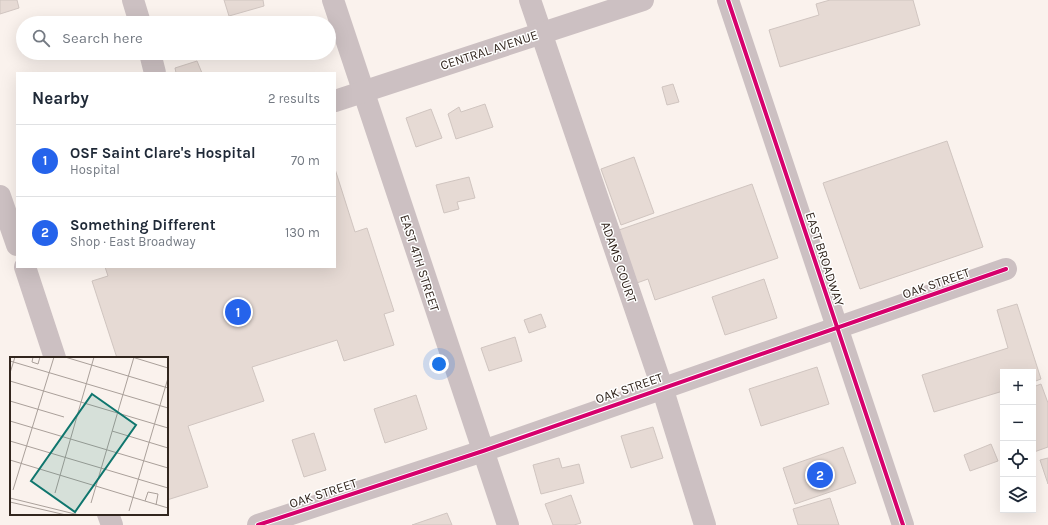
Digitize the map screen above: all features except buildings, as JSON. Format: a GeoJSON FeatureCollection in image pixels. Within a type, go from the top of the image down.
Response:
{"type":"FeatureCollection","features":[{"type":"Feature","properties":{"kind":"street"},"geometry":{"type":"LineString","coordinates":[[133,0],[138,16]]}},
{"type":"Feature","properties":{"kind":"street","name":"EAST 4TH STREET"},"geometry":{"type":"LineString","coordinates":[[333,0],[508,525]]}},
{"type":"Feature","properties":{"kind":"street","name":"ADAMS COURT"},"geometry":{"type":"LineString","coordinates":[[530,0],[662,387],[705,525]]}},
{"type":"Feature","properties":{"kind":"street","name":"CENTRAL AVENUE"},"geometry":{"type":"LineString","coordinates":[[336,101],[541,32],[643,0]]}},
{"type":"Feature","properties":{"kind":"street","name":"EAST BROADWAY"},"geometry":{"type":"LineString","coordinates":[[728,0],[903,525]]}},
{"type":"Feature","properties":{"kind":"street"},"geometry":{"type":"LineString","coordinates":[[152,60],[155,72]]}},
{"type":"Feature","properties":{"kind":"street"},"geometry":{"type":"LineString","coordinates":[[6,207],[16,242]]}},
{"type":"Feature","properties":{"kind":"street"},"geometry":{"type":"LineString","coordinates":[[24,268],[55,357]]}},
{"type":"Feature","properties":{"kind":"street","name":"OAK STREET"},"geometry":{"type":"LineString","coordinates":[[258,525],[483,451],[662,387],[838,328],[1006,269]]}},
{"type":"Feature","properties":{"kind":"street"},"geometry":{"type":"LineString","coordinates":[[108,515],[112,525]]}},
{"type":"Feature","properties":{"kind":"cycle path"},"geometry":{"type":"LineString","coordinates":[[728,0],[903,525]]}},
{"type":"Feature","properties":{"kind":"cycle path"},"geometry":{"type":"LineString","coordinates":[[258,525],[483,451],[1006,269]]}},
{"type":"Feature","properties":{"kind":"place","name":"OSF Saint Clare's Hospital"},"geometry":{"type":"Point","coordinates":[238,312]}},
{"type":"Feature","properties":{"kind":"place","name":"Something Different"},"geometry":{"type":"Point","coordinates":[820,475]}}]}
